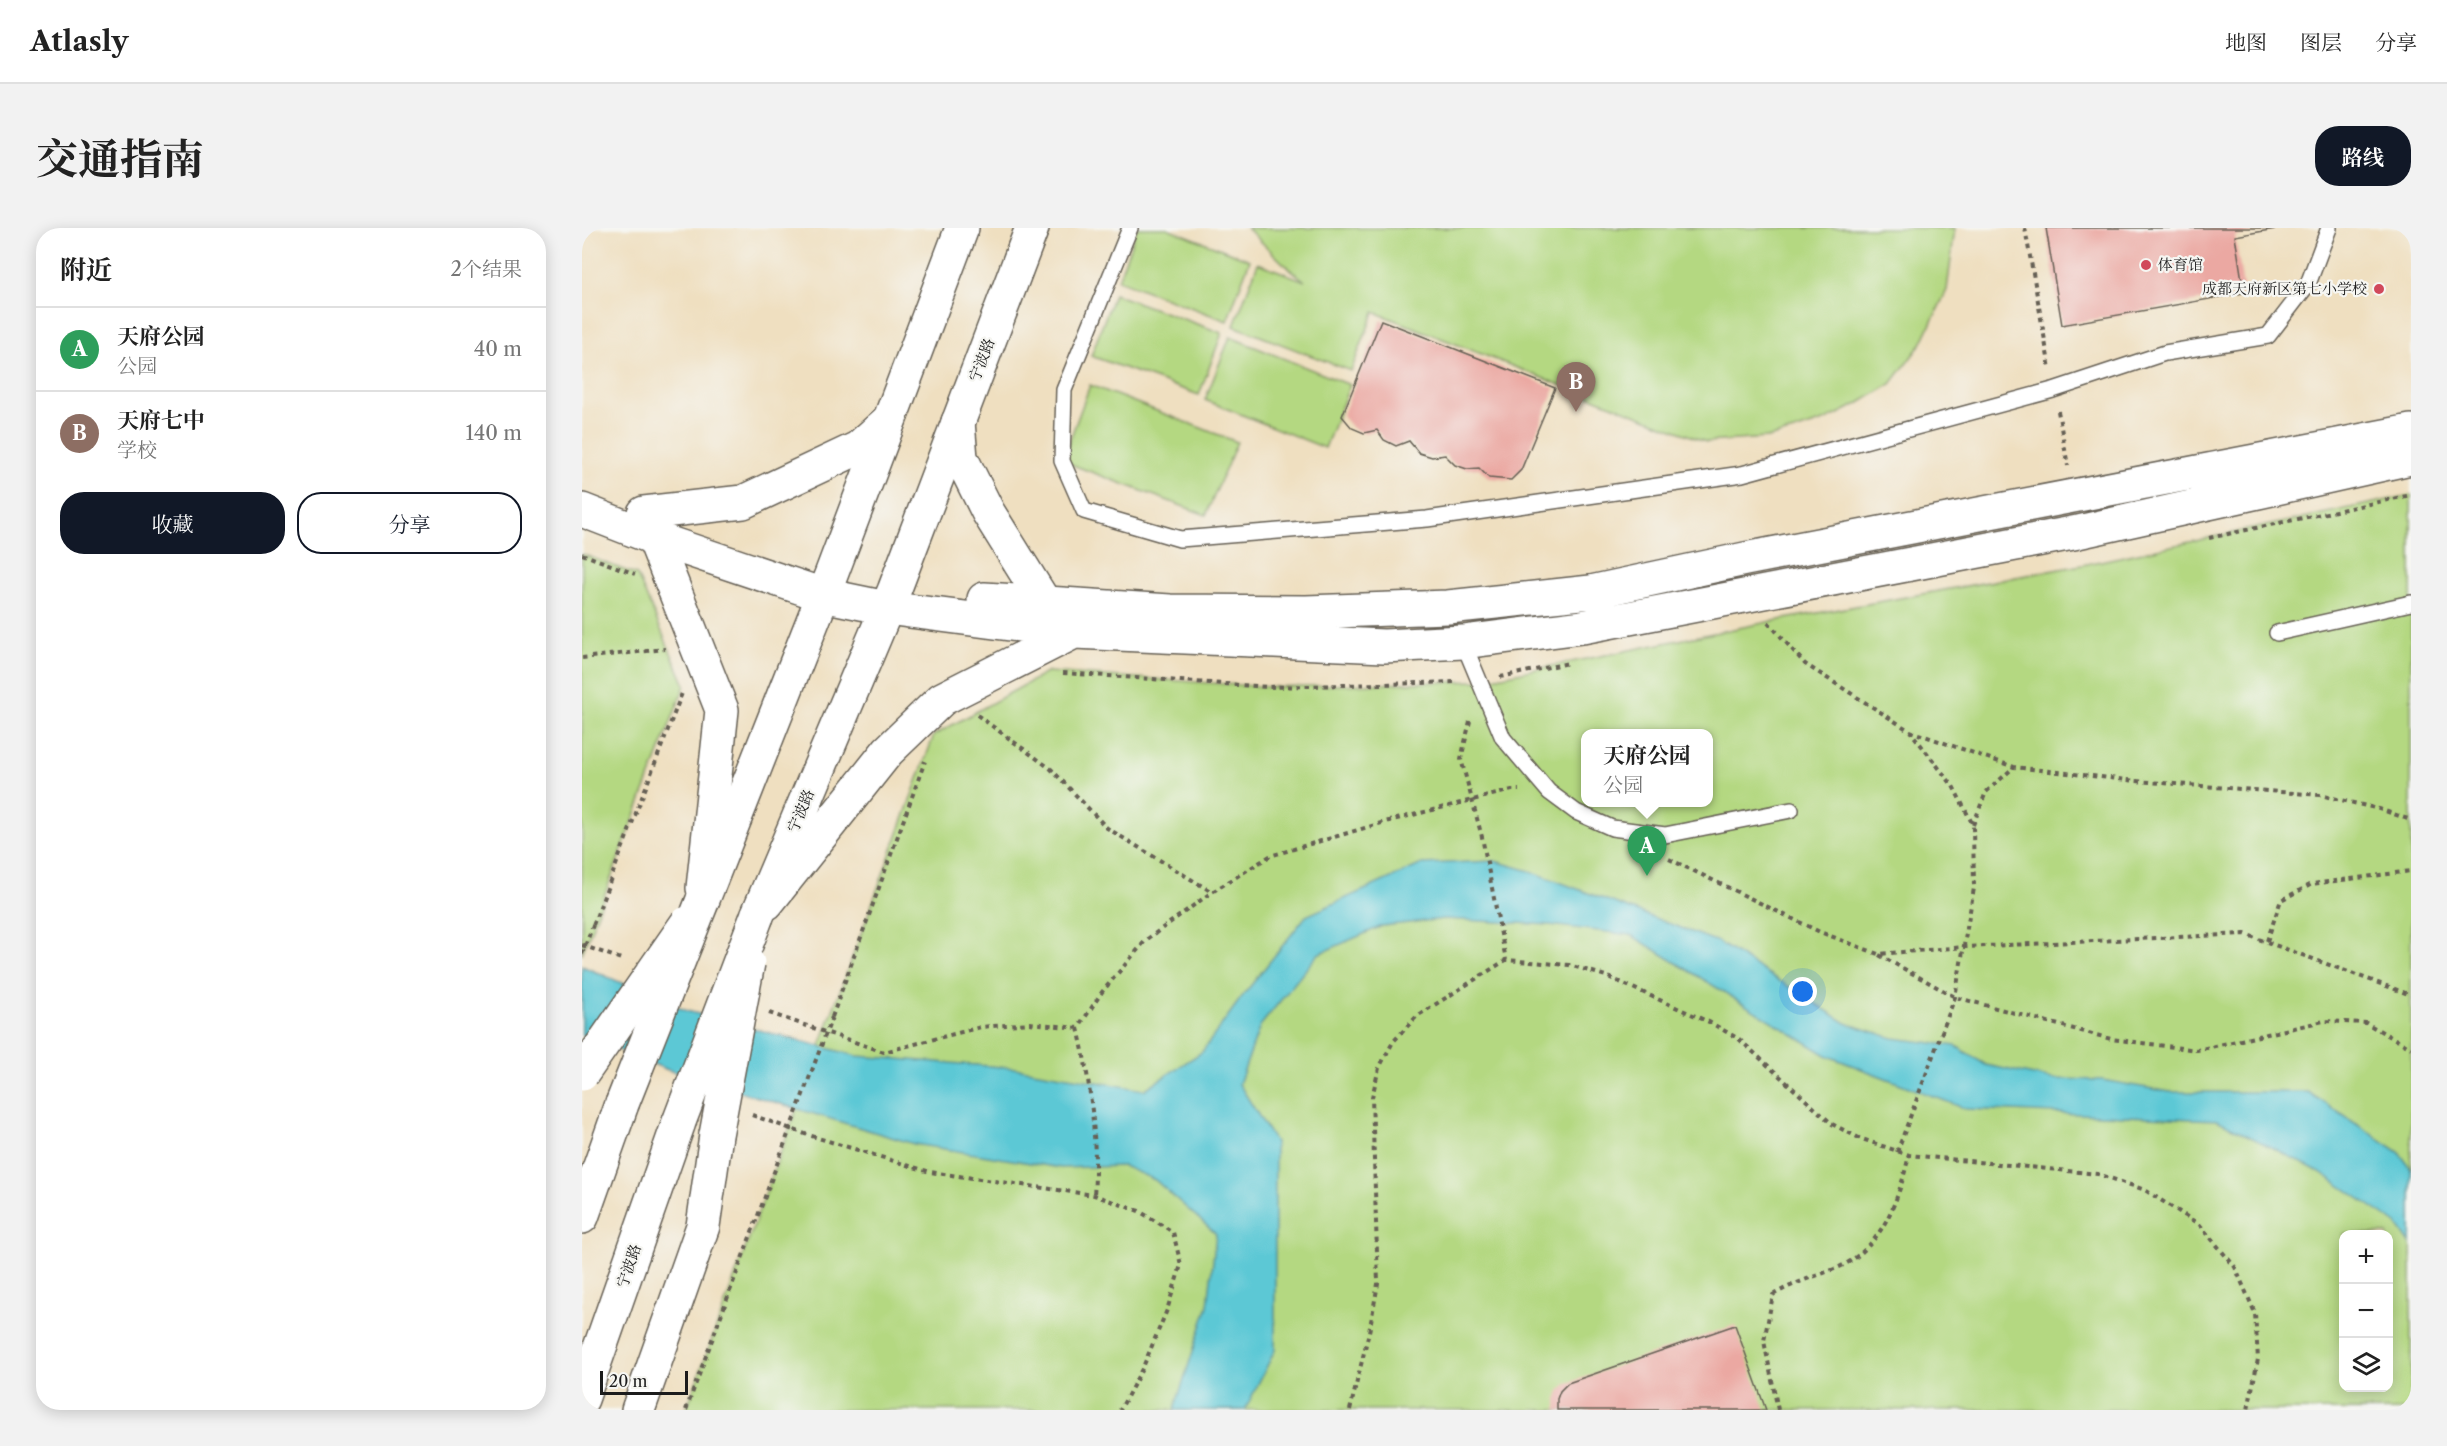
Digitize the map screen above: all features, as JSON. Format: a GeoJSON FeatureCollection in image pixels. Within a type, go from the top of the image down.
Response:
{"type":"FeatureCollection","features":[{"type":"Feature","properties":{"kind":"street"},"geometry":{"type":"LineString","coordinates":[[582,1217],[622,1104],[827,585],[962,228]]}},
{"type":"Feature","properties":{"kind":"street","name":"宁波路"},"geometry":{"type":"LineString","coordinates":[[582,1399],[679,1122],[757,916],[890,600],[1032,228]]}},
{"type":"Feature","properties":{"kind":"street"},"geometry":{"type":"LineString","coordinates":[[649,525],[743,502],[858,448],[889,420]]}},
{"type":"Feature","properties":{"kind":"street"},"geometry":{"type":"LineString","coordinates":[[958,422],[961,458],[988,512],[1046,605]]}},
{"type":"Feature","properties":{"kind":"street"},"geometry":{"type":"LineString","coordinates":[[890,600],[1170,611],[1306,612],[1448,607],[1591,592],[1745,559],[2411,430]]}},
{"type":"Feature","properties":{"kind":"street"},"geometry":{"type":"LineString","coordinates":[[582,510],[761,554],[827,585],[890,600],[1074,632],[1384,646],[1463,642],[1582,627],[2078,532],[2411,458]]}},
{"type":"Feature","properties":{"kind":"street"},"geometry":{"type":"LineString","coordinates":[[582,486],[649,525],[722,710],[702,902],[582,1074]]}},
{"type":"Feature","properties":{"kind":"street"},"geometry":{"type":"LineString","coordinates":[[638,1410],[703,1226],[716,1135],[757,916],[888,751],[942,699],[1074,632]]}},
{"type":"Feature","properties":{"kind":"lane"},"geometry":{"type":"LineString","coordinates":[[1130,228],[1065,390],[1062,461],[1084,511],[1180,539],[1427,519],[1742,474],[2054,390],[2165,353],[2268,336],[2308,284],[2329,228]]}},
{"type":"Feature","properties":{"kind":"lane"},"geometry":{"type":"LineString","coordinates":[[2277,633],[2411,603]]}},
{"type":"Feature","properties":{"kind":"lane"},"geometry":{"type":"LineString","coordinates":[[1463,642],[1503,738],[1549,792],[1576,812],[1612,828],[1665,835],[1791,810]]}},
{"type":"Feature","properties":{"kind":"path"},"geometry":{"type":"LineString","coordinates":[[582,554],[637,575]]}},
{"type":"Feature","properties":{"kind":"path"},"geometry":{"type":"LineString","coordinates":[[1768,622],[1806,664],[1910,730],[2014,767],[2136,781],[2320,795],[2379,808],[2411,820]]}},
{"type":"Feature","properties":{"kind":"path"},"geometry":{"type":"LineString","coordinates":[[582,658],[668,648],[664,638]]}},
{"type":"Feature","properties":{"kind":"path"},"geometry":{"type":"LineString","coordinates":[[1478,681],[1461,759],[1474,800],[1506,960]]}},
{"type":"Feature","properties":{"kind":"path"},"geometry":{"type":"LineString","coordinates":[[582,954],[685,686]]}},
{"type":"Feature","properties":{"kind":"path"},"geometry":{"type":"LineString","coordinates":[[974,713],[1051,768],[1107,828],[1212,892]]}},
{"type":"Feature","properties":{"kind":"path"},"geometry":{"type":"LineString","coordinates":[[1897,1152],[1955,997],[1974,888],[1972,825],[1953,786],[1910,730]]}},
{"type":"Feature","properties":{"kind":"path"},"geometry":{"type":"LineString","coordinates":[[1972,825],[1986,792],[2014,767]]}},
{"type":"Feature","properties":{"kind":"path"},"geometry":{"type":"LineString","coordinates":[[1095,1195],[1096,1176],[1088,1069],[1078,1028],[1102,992],[1146,940],[1212,892],[1270,856],[1385,822],[1512,790],[1549,792]]}},
{"type":"Feature","properties":{"kind":"path"},"geometry":{"type":"LineString","coordinates":[[1663,856],[1820,932],[1878,954],[1955,997],[2111,1040],[2197,1050],[2324,1021],[2366,1023],[2411,1048]]}},
{"type":"Feature","properties":{"kind":"path"},"geometry":{"type":"LineString","coordinates":[[2267,941],[2281,900],[2312,884],[2411,871]]}},
{"type":"Feature","properties":{"kind":"path"},"geometry":{"type":"LineString","coordinates":[[1878,954],[1965,947],[2245,934],[2411,995]]}},
{"type":"Feature","properties":{"kind":"path"},"geometry":{"type":"LineString","coordinates":[[582,945],[627,961]]}},
{"type":"Feature","properties":{"kind":"path"},"geometry":{"type":"LineString","coordinates":[[1350,1410],[1359,1377],[1377,1284],[1372,1097],[1379,1068],[1393,1042],[1417,1016],[1506,960],[1569,965],[1606,976],[1709,1022],[1739,1039],[1832,1124],[1859,1138],[1897,1152],[2098,1174],[2145,1190],[2199,1225],[2235,1267],[2255,1313],[2258,1359],[2248,1410]]}},
{"type":"Feature","properties":{"kind":"path"},"geometry":{"type":"LineString","coordinates":[[762,1010],[884,1052],[981,1027],[1030,1023],[1078,1028]]}},
{"type":"Feature","properties":{"kind":"path"},"geometry":{"type":"LineString","coordinates":[[686,1410],[832,1017]]}},
{"type":"Feature","properties":{"kind":"path"},"geometry":{"type":"LineString","coordinates":[[749,1114],[805,1134],[930,1172],[1095,1195],[1139,1211],[1173,1232],[1180,1265],[1167,1310],[1143,1367],[1120,1410]]}},
{"type":"Feature","properties":{"kind":"path"},"geometry":{"type":"LineString","coordinates":[[1778,1410],[1764,1341],[1773,1295],[1793,1283],[1839,1267],[1863,1252],[1884,1226],[1900,1192],[1909,1155]]}},
{"type":"Feature","properties":{"kind":"green space"},"geometry":{"type":"Polygon","coordinates":[[[1137,228],[1167,228],[1250,260],[1227,321],[1118,280],[1137,228]]]}},
{"type":"Feature","properties":{"kind":"green space"},"geometry":{"type":"Polygon","coordinates":[[[1247,228],[1955,228],[1947,290],[1921,344],[1891,384],[1824,421],[1794,431],[1767,438],[1706,442],[1374,312],[1351,371],[1234,326],[1258,263],[1305,281],[1247,228]]]}},
{"type":"Feature","properties":{"kind":"green space"},"geometry":{"type":"Polygon","coordinates":[[[1114,294],[1222,333],[1199,395],[1091,356],[1114,294]]]}},
{"type":"Feature","properties":{"kind":"green space"},"geometry":{"type":"Polygon","coordinates":[[[1230,337],[1350,385],[1325,448],[1205,400],[1230,337]]]}},
{"type":"Feature","properties":{"kind":"green space"},"geometry":{"type":"Polygon","coordinates":[[[1090,385],[1237,442],[1206,515],[1062,461],[1090,385]]]}},
{"type":"Feature","properties":{"kind":"green space"},"geometry":{"type":"Polygon","coordinates":[[[2411,495],[2411,1410],[686,1410],[934,735],[1048,672],[1269,687],[1478,681],[1768,622],[2082,565],[2411,495]]]}},
{"type":"Feature","properties":{"kind":"green space"},"geometry":{"type":"Polygon","coordinates":[[[582,554],[637,575],[685,685],[582,954],[582,554]]]}},
{"type":"Feature","properties":{"kind":"water"},"geometry":{"type":"Polygon","coordinates":[[[1495,861],[1530,871],[1718,942],[1846,1023],[1893,1038],[1956,1046],[1986,1065],[2053,1079],[2102,1080],[2170,1092],[2308,1092],[2399,1152],[2411,1169],[2411,1245],[2397,1224],[2320,1172],[2217,1120],[1966,1109],[1828,1056],[1631,935],[1550,925],[1444,919],[1382,926],[1318,954],[1260,1026],[1239,1084],[1275,1142],[1275,1350],[1245,1410],[1174,1410],[1208,1305],[1216,1234],[1155,1180],[1123,1166],[1061,1168],[914,1144],[668,1070],[582,1035],[582,966],[687,1011],[857,1056],[1015,1068],[1144,1090],[1202,1052],[1241,998],[1306,916],[1422,864],[1495,861]]]}},
{"type":"Feature","properties":{"kind":"building","name":"体育馆"},"geometry":{"type":"Polygon","coordinates":[[[2046,228],[2275,229],[2235,236],[2244,293],[2062,325],[2046,228]]]}},
{"type":"Feature","properties":{"kind":"building"},"geometry":{"type":"Polygon","coordinates":[[[1381,320],[1555,388],[1521,470],[1511,480],[1489,478],[1479,468],[1467,469],[1455,465],[1445,455],[1432,457],[1419,453],[1409,441],[1396,446],[1384,440],[1377,430],[1364,433],[1352,428],[1342,416],[1381,320]]]}},
{"type":"Feature","properties":{"kind":"building"},"geometry":{"type":"Polygon","coordinates":[[[1735,1325],[1766,1410],[1557,1410],[1560,1391],[1568,1383],[1735,1325]]]}},
{"type":"Feature","properties":{"kind":"place","name":"体育馆"},"geometry":{"type":"Point","coordinates":[2146,265]}},
{"type":"Feature","properties":{"kind":"place","name":"成都天府新区第七小学校"},"geometry":{"type":"Point","coordinates":[2379,289]}},
{"type":"Feature","properties":{"kind":"place","name":"天府七中"},"geometry":{"type":"Point","coordinates":[1576,412]}},
{"type":"Feature","properties":{"kind":"place","name":"天府公园"},"geometry":{"type":"Point","coordinates":[1647,876]}}]}
